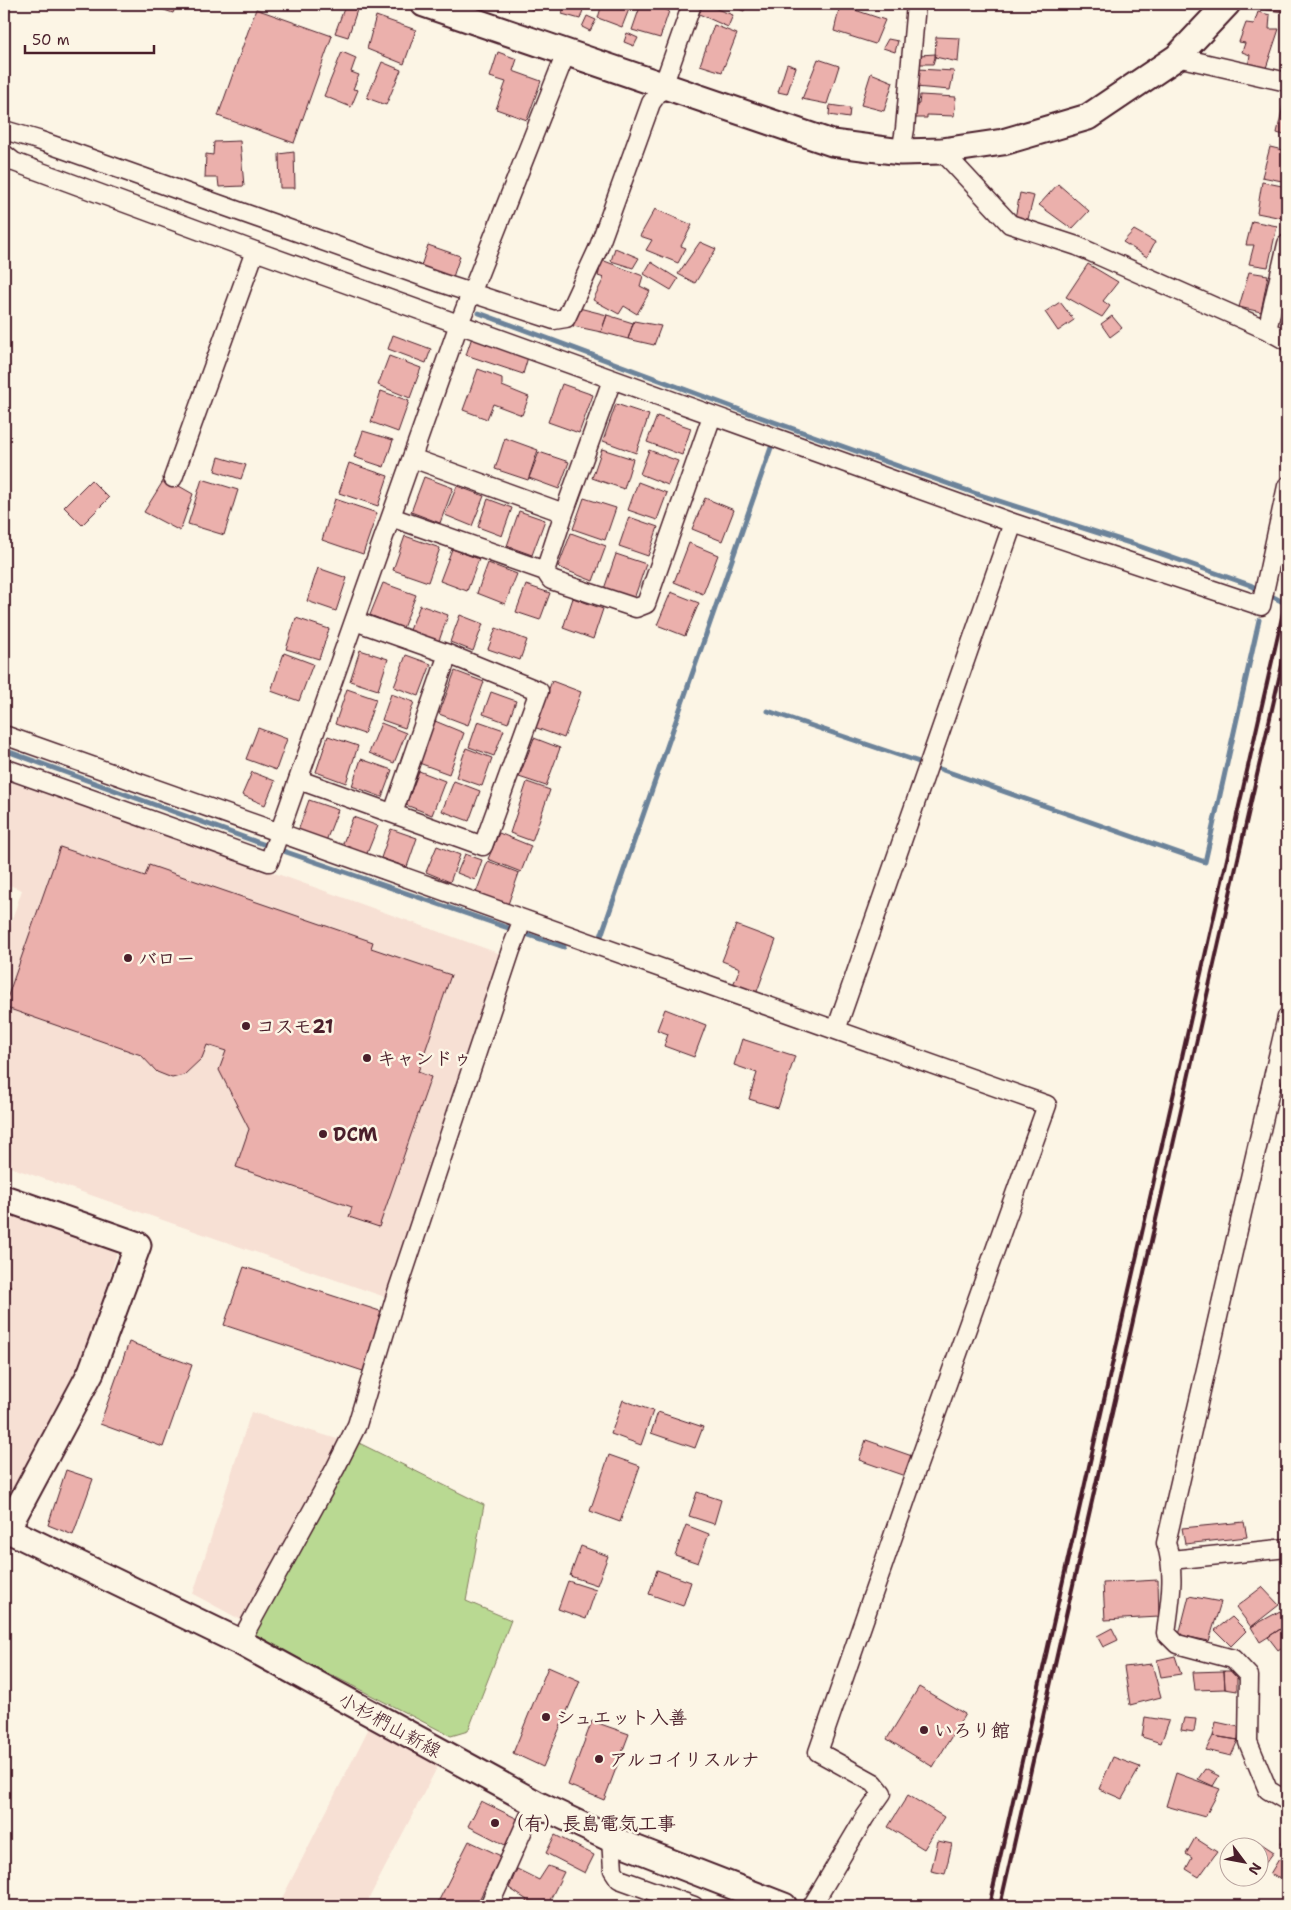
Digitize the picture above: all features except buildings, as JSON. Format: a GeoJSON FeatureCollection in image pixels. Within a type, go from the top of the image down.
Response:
{"type":"FeatureCollection","features":[{"type":"Feature","properties":{"kind":"street"},"geometry":{"type":"LineString","coordinates":[[424,4],[832,143],[901,152],[942,151],[1002,142],[1088,117],[1176,57],[1227,4]]}},
{"type":"Feature","properties":{"kind":"street"},"geometry":{"type":"LineString","coordinates":[[4,130],[38,140],[441,283],[554,320],[566,318],[598,249],[651,103],[663,86],[691,4]]}},
{"type":"Feature","properties":{"kind":"street"},"geometry":{"type":"LineString","coordinates":[[901,152],[905,129],[916,4]]}},
{"type":"Feature","properties":{"kind":"street"},"geometry":{"type":"LineString","coordinates":[[4,768],[270,862],[458,324],[566,53]]}},
{"type":"Feature","properties":{"kind":"street"},"geometry":{"type":"LineString","coordinates":[[1176,57],[1287,82]]}},
{"type":"Feature","properties":{"kind":"street"},"geometry":{"type":"LineString","coordinates":[[942,151],[1010,224],[1077,246],[1267,330],[1287,341]]}},
{"type":"Feature","properties":{"kind":"street"},"geometry":{"type":"LineString","coordinates":[[4,154],[14,162],[712,416],[1013,523],[1261,606],[1287,486]]}},
{"type":"Feature","properties":{"kind":"street"},"geometry":{"type":"LineString","coordinates":[[1267,330],[1287,244]]}},
{"type":"Feature","properties":{"kind":"street"},"geometry":{"type":"LineString","coordinates":[[173,478],[255,251]]}},
{"type":"Feature","properties":{"kind":"street"},"geometry":{"type":"LineString","coordinates":[[545,571],[612,380]]}},
{"type":"Feature","properties":{"kind":"street"},"geometry":{"type":"LineString","coordinates":[[391,517],[545,571],[551,580],[636,608],[646,604],[712,416]]}},
{"type":"Feature","properties":{"kind":"street"},"geometry":{"type":"LineString","coordinates":[[412,458],[564,513]]}},
{"type":"Feature","properties":{"kind":"street"},"geometry":{"type":"LineString","coordinates":[[836,1030],[1013,523]]}},
{"type":"Feature","properties":{"kind":"street"},"geometry":{"type":"LineString","coordinates":[[299,780],[483,846],[539,690],[448,654],[355,621]]}},
{"type":"Feature","properties":{"kind":"street"},"geometry":{"type":"LineString","coordinates":[[393,813],[448,654]]}},
{"type":"Feature","properties":{"kind":"street"},"geometry":{"type":"LineString","coordinates":[[4,734],[1047,1105],[917,1467],[818,1752],[874,1783],[882,1793],[865,1817],[812,1906]]}},
{"type":"Feature","properties":{"kind":"street"},"geometry":{"type":"LineString","coordinates":[[240,1642],[335,1469],[357,1425],[397,1292],[523,919]]}},
{"type":"Feature","properties":{"kind":"street"},"geometry":{"type":"LineString","coordinates":[[1287,1016],[1166,1542],[1171,1560],[1171,1591],[1166,1633],[1177,1644],[1234,1659],[1249,1676],[1248,1742],[1268,1790],[1287,1801]]}},
{"type":"Feature","properties":{"kind":"street"},"geometry":{"type":"LineString","coordinates":[[4,1198],[138,1244],[91,1372],[6,1528]]}},
{"type":"Feature","properties":{"kind":"street","name":"小杉椚山新線"},"geometry":{"type":"LineString","coordinates":[[6,1528],[240,1642],[535,1804],[611,1839],[784,1906]]}},
{"type":"Feature","properties":{"kind":"street"},"geometry":{"type":"LineString","coordinates":[[1171,1560],[1287,1548]]}},
{"type":"Feature","properties":{"kind":"street"},"geometry":{"type":"LineString","coordinates":[[490,1906],[535,1804]]}},
{"type":"Feature","properties":{"kind":"street"},"geometry":{"type":"LineString","coordinates":[[611,1839],[613,1870],[619,1879],[694,1906]]}},
{"type":"Feature","properties":{"kind":"shaded area"},"geometry":{"type":"Polygon","coordinates":[[[4,776],[501,954],[385,1297],[4,1165],[4,943],[22,890],[4,883],[4,776]]]}},
{"type":"Feature","properties":{"kind":"shaded area"},"geometry":{"type":"Polygon","coordinates":[[[4,1211],[118,1250],[84,1362],[24,1475],[4,1506],[4,1211]]]}},
{"type":"Feature","properties":{"kind":"shaded area"},"geometry":{"type":"Polygon","coordinates":[[[251,1412],[340,1440],[243,1621],[193,1594],[251,1412]]]}},
{"type":"Feature","properties":{"kind":"shaded area"},"geometry":{"type":"Polygon","coordinates":[[[371,1724],[441,1760],[365,1906],[278,1906],[371,1724]]]}},
{"type":"Feature","properties":{"kind":"green space"},"geometry":{"type":"Polygon","coordinates":[[[357,1442],[484,1505],[466,1601],[511,1620],[468,1731],[451,1736],[253,1635],[357,1442]]]}},
{"type":"Feature","properties":{"kind":"waterway"},"geometry":{"type":"LineString","coordinates":[[479,313],[743,411],[977,494],[1133,544],[1250,585],[1287,604]]}},
{"type":"Feature","properties":{"kind":"waterway"},"geometry":{"type":"LineString","coordinates":[[600,939],[774,439]]}},
{"type":"Feature","properties":{"kind":"waterway"},"geometry":{"type":"LineString","coordinates":[[768,711],[1205,862],[1259,620]]}},
{"type":"Feature","properties":{"kind":"waterway"},"geometry":{"type":"LineString","coordinates":[[4,750],[257,842],[564,947]]}},
{"type":"Feature","properties":{"kind":"railway"},"geometry":{"type":"LineString","coordinates":[[989,1906],[1287,595]]}},
{"type":"Feature","properties":{"kind":"railway"},"geometry":{"type":"LineString","coordinates":[[1000,1906],[1287,643]]}},
{"type":"Feature","properties":{"kind":"place","name":"バロー"},"geometry":{"type":"Point","coordinates":[128,958]}},
{"type":"Feature","properties":{"kind":"place","name":"コスモ21"},"geometry":{"type":"Point","coordinates":[246,1026]}},
{"type":"Feature","properties":{"kind":"place","name":"キャンドゥ"},"geometry":{"type":"Point","coordinates":[367,1058]}},
{"type":"Feature","properties":{"kind":"place","name":"DCM"},"geometry":{"type":"Point","coordinates":[323,1134]}},
{"type":"Feature","properties":{"kind":"place","name":"シュエット入善"},"geometry":{"type":"Point","coordinates":[546,1717]}},
{"type":"Feature","properties":{"kind":"place","name":"いろり館"},"geometry":{"type":"Point","coordinates":[924,1730]}},
{"type":"Feature","properties":{"kind":"place","name":"アルコイリスルナ"},"geometry":{"type":"Point","coordinates":[599,1759]}},
{"type":"Feature","properties":{"kind":"place","name":"（有）長島電気工事"},"geometry":{"type":"Point","coordinates":[495,1823]}}]}
